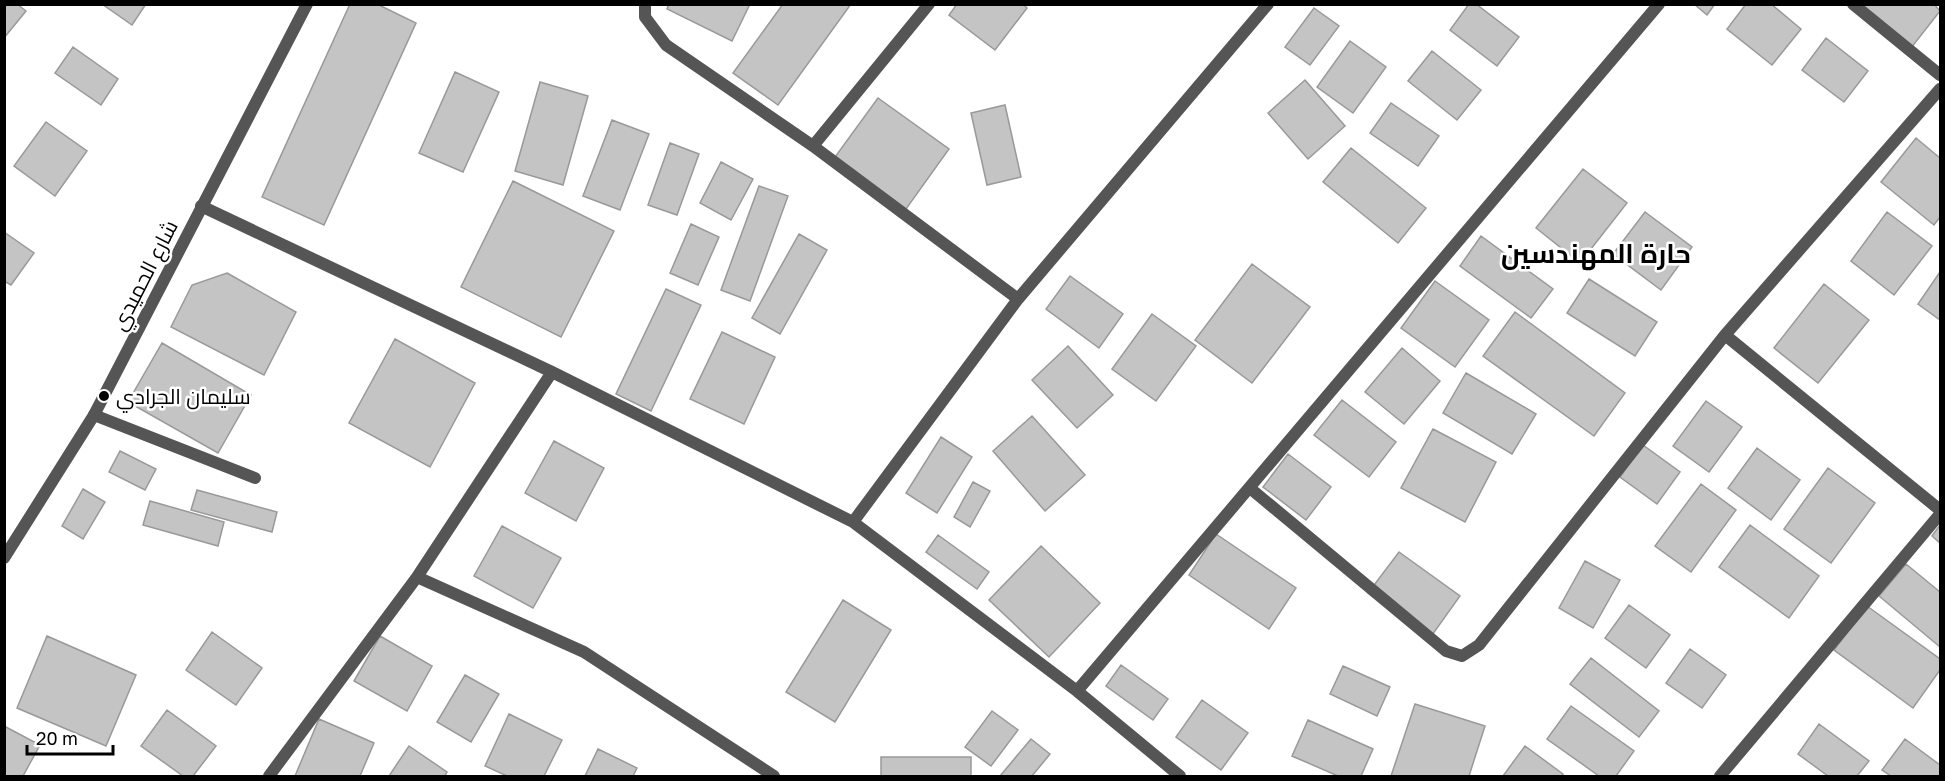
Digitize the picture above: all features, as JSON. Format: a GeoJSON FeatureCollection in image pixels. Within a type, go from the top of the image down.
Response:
{"type":"FeatureCollection","features":[{"type":"Feature","properties":{"kind":"street","name":"شارع الحميدي"},"geometry":{"type":"LineString","coordinates":[[4,558],[94,415],[307,4]]}},
{"type":"Feature","properties":{"kind":"street"},"geometry":{"type":"LineString","coordinates":[[645,4],[645,17],[666,45],[813,146],[1018,299]]}},
{"type":"Feature","properties":{"kind":"street"},"geometry":{"type":"LineString","coordinates":[[813,146],[929,4]]}},
{"type":"Feature","properties":{"kind":"street"},"geometry":{"type":"LineString","coordinates":[[853,522],[1018,299],[1268,4]]}},
{"type":"Feature","properties":{"kind":"street"},"geometry":{"type":"LineString","coordinates":[[1077,691],[1251,489],[1659,4]]}},
{"type":"Feature","properties":{"kind":"street"},"geometry":{"type":"LineString","coordinates":[[1853,4],[1941,75]]}},
{"type":"Feature","properties":{"kind":"street"},"geometry":{"type":"LineString","coordinates":[[1251,489],[1446,651],[1462,656],[1479,645],[1725,335],[1941,89]]}},
{"type":"Feature","properties":{"kind":"street"},"geometry":{"type":"LineString","coordinates":[[201,206],[552,372],[853,522],[1077,691],[1180,777]]}},
{"type":"Feature","properties":{"kind":"street"},"geometry":{"type":"LineString","coordinates":[[1720,777],[1941,512],[1725,335]]}},
{"type":"Feature","properties":{"kind":"street"},"geometry":{"type":"LineString","coordinates":[[269,777],[417,577],[552,372]]}},
{"type":"Feature","properties":{"kind":"street"},"geometry":{"type":"LineString","coordinates":[[94,415],[255,478]]}},
{"type":"Feature","properties":{"kind":"street"},"geometry":{"type":"LineString","coordinates":[[417,577],[584,652],[774,777]]}},
{"type":"Feature","properties":{"kind":"building"},"geometry":{"type":"Polygon","coordinates":[[[4,4],[17,4],[26,11],[4,38],[4,4]]]}},
{"type":"Feature","properties":{"kind":"building"},"geometry":{"type":"Polygon","coordinates":[[[102,4],[146,4],[132,25],[102,4]]]}},
{"type":"Feature","properties":{"kind":"building"},"geometry":{"type":"Polygon","coordinates":[[[350,4],[377,4],[416,23],[324,225],[262,197],[350,4]]]}},
{"type":"Feature","properties":{"kind":"building"},"geometry":{"type":"Polygon","coordinates":[[[669,4],[750,4],[732,41],[667,9],[669,4]]]}},
{"type":"Feature","properties":{"kind":"building"},"geometry":{"type":"Polygon","coordinates":[[[783,4],[851,4],[778,105],[733,73],[783,4]]]}},
{"type":"Feature","properties":{"kind":"building"},"geometry":{"type":"Polygon","coordinates":[[[957,4],[1023,4],[1027,8],[995,50],[949,15],[957,4]]]}},
{"type":"Feature","properties":{"kind":"building"},"geometry":{"type":"Polygon","coordinates":[[[1469,4],[1476,4],[1519,37],[1497,66],[1450,30],[1469,4]]]}},
{"type":"Feature","properties":{"kind":"building"},"geometry":{"type":"Polygon","coordinates":[[[1694,4],[1715,4],[1707,15],[1694,4]]]}},
{"type":"Feature","properties":{"kind":"building"},"geometry":{"type":"Polygon","coordinates":[[[1746,4],[1771,4],[1801,29],[1772,65],[1727,29],[1746,4]]]}},
{"type":"Feature","properties":{"kind":"building"},"geometry":{"type":"Polygon","coordinates":[[[1857,4],[1934,4],[1940,11],[1911,48],[1857,4]]]}},
{"type":"Feature","properties":{"kind":"building"},"geometry":{"type":"Polygon","coordinates":[[[1314,8],[1339,26],[1310,65],[1285,47],[1314,8]]]}},
{"type":"Feature","properties":{"kind":"building"},"geometry":{"type":"Polygon","coordinates":[[[1826,38],[1868,71],[1844,102],[1802,70],[1826,38]]]}},
{"type":"Feature","properties":{"kind":"building"},"geometry":{"type":"Polygon","coordinates":[[[1350,41],[1386,67],[1353,113],[1317,87],[1350,41]]]}},
{"type":"Feature","properties":{"kind":"building"},"geometry":{"type":"Polygon","coordinates":[[[73,47],[118,79],[101,105],[55,73],[73,47]]]}},
{"type":"Feature","properties":{"kind":"building"},"geometry":{"type":"Polygon","coordinates":[[[1432,51],[1481,90],[1457,120],[1408,81],[1432,51]]]}},
{"type":"Feature","properties":{"kind":"building"},"geometry":{"type":"Polygon","coordinates":[[[455,72],[499,92],[463,172],[419,153],[455,72]]]}},
{"type":"Feature","properties":{"kind":"building"},"geometry":{"type":"Polygon","coordinates":[[[1305,80],[1345,126],[1308,159],[1268,113],[1305,80]]]}},
{"type":"Feature","properties":{"kind":"building"},"geometry":{"type":"Polygon","coordinates":[[[540,82],[588,96],[563,185],[515,171],[540,82]]]}},
{"type":"Feature","properties":{"kind":"building"},"geometry":{"type":"Polygon","coordinates":[[[878,98],[949,149],[906,209],[835,157],[878,98]]]}},
{"type":"Feature","properties":{"kind":"building"},"geometry":{"type":"Polygon","coordinates":[[[1391,103],[1439,136],[1418,166],[1370,133],[1391,103]]]}},
{"type":"Feature","properties":{"kind":"building"},"geometry":{"type":"Polygon","coordinates":[[[1005,105],[1021,177],[987,185],[971,113],[1005,105]]]}},
{"type":"Feature","properties":{"kind":"building"},"geometry":{"type":"Polygon","coordinates":[[[612,120],[649,134],[620,210],[583,196],[612,120]]]}},
{"type":"Feature","properties":{"kind":"building"},"geometry":{"type":"Polygon","coordinates":[[[46,122],[87,151],[55,196],[14,166],[46,122]]]}},
{"type":"Feature","properties":{"kind":"building"},"geometry":{"type":"Polygon","coordinates":[[[1916,138],[1940,158],[1940,217],[1934,225],[1881,182],[1916,138]]]}},
{"type":"Feature","properties":{"kind":"building"},"geometry":{"type":"Polygon","coordinates":[[[670,143],[699,154],[677,215],[648,205],[670,143]]]}},
{"type":"Feature","properties":{"kind":"building"},"geometry":{"type":"Polygon","coordinates":[[[1351,148],[1426,208],[1398,243],[1323,182],[1351,148]]]}},
{"type":"Feature","properties":{"kind":"building"},"geometry":{"type":"Polygon","coordinates":[[[721,162],[753,179],[731,220],[700,203],[721,162]]]}},
{"type":"Feature","properties":{"kind":"building"},"geometry":{"type":"Polygon","coordinates":[[[1583,169],[1627,203],[1580,263],[1536,228],[1583,169]]]}},
{"type":"Feature","properties":{"kind":"building"},"geometry":{"type":"Polygon","coordinates":[[[513,181],[614,231],[561,337],[461,287],[513,181]]]}},
{"type":"Feature","properties":{"kind":"building"},"geometry":{"type":"Polygon","coordinates":[[[759,186],[788,196],[750,301],[721,290],[759,186]]]}},
{"type":"Feature","properties":{"kind":"building"},"geometry":{"type":"Polygon","coordinates":[[[1645,212],[1692,247],[1661,290],[1613,254],[1645,212]]]}},
{"type":"Feature","properties":{"kind":"building"},"geometry":{"type":"Polygon","coordinates":[[[1887,212],[1932,246],[1894,295],[1851,261],[1887,212]]]}},
{"type":"Feature","properties":{"kind":"building"},"geometry":{"type":"Polygon","coordinates":[[[691,224],[719,237],[698,285],[670,273],[691,224]]]}},
{"type":"Feature","properties":{"kind":"building"},"geometry":{"type":"Polygon","coordinates":[[[4,232],[34,253],[11,285],[4,281],[4,232]]]}},
{"type":"Feature","properties":{"kind":"building"},"geometry":{"type":"Polygon","coordinates":[[[799,234],[827,250],[780,334],[752,318],[799,234]]]}},
{"type":"Feature","properties":{"kind":"building"},"geometry":{"type":"Polygon","coordinates":[[[1481,236],[1553,289],[1531,318],[1460,266],[1481,236]]]}},
{"type":"Feature","properties":{"kind":"building"},"geometry":{"type":"Polygon","coordinates":[[[1252,264],[1310,307],[1252,383],[1195,340],[1252,264]]]}},
{"type":"Feature","properties":{"kind":"building"},"geometry":{"type":"Polygon","coordinates":[[[1940,272],[1940,320],[1918,304],[1940,272]]]}},
{"type":"Feature","properties":{"kind":"building"},"geometry":{"type":"Polygon","coordinates":[[[227,273],[296,312],[264,375],[171,327],[192,285],[227,273]]]}},
{"type":"Feature","properties":{"kind":"building"},"geometry":{"type":"Polygon","coordinates":[[[1070,276],[1123,314],[1099,348],[1046,309],[1070,276]]]}},
{"type":"Feature","properties":{"kind":"building"},"geometry":{"type":"Polygon","coordinates":[[[1589,279],[1657,322],[1635,356],[1567,313],[1589,279]]]}},
{"type":"Feature","properties":{"kind":"building"},"geometry":{"type":"Polygon","coordinates":[[[1435,281],[1489,320],[1455,367],[1401,328],[1435,281]]]}},
{"type":"Feature","properties":{"kind":"building"},"geometry":{"type":"Polygon","coordinates":[[[1824,284],[1869,320],[1818,383],[1774,348],[1824,284]]]}},
{"type":"Feature","properties":{"kind":"building"},"geometry":{"type":"Polygon","coordinates":[[[666,289],[701,305],[651,411],[616,394],[666,289]]]}},
{"type":"Feature","properties":{"kind":"building"},"geometry":{"type":"Polygon","coordinates":[[[1515,312],[1625,393],[1594,436],[1483,356],[1515,312]]]}},
{"type":"Feature","properties":{"kind":"building"},"geometry":{"type":"Polygon","coordinates":[[[1152,314],[1196,346],[1156,401],[1112,369],[1152,314]]]}},
{"type":"Feature","properties":{"kind":"building"},"geometry":{"type":"Polygon","coordinates":[[[722,332],[775,357],[744,424],[690,399],[722,332]]]}},
{"type":"Feature","properties":{"kind":"building"},"geometry":{"type":"Polygon","coordinates":[[[395,339],[475,383],[430,467],[349,423],[395,339]]]}},
{"type":"Feature","properties":{"kind":"building"},"geometry":{"type":"Polygon","coordinates":[[[162,343],[251,395],[218,453],[128,402],[162,343]]]}},
{"type":"Feature","properties":{"kind":"building"},"geometry":{"type":"Polygon","coordinates":[[[1068,346],[1113,395],[1077,428],[1032,380],[1068,346]]]}},
{"type":"Feature","properties":{"kind":"building"},"geometry":{"type":"Polygon","coordinates":[[[1402,348],[1440,381],[1404,424],[1365,392],[1402,348]]]}},
{"type":"Feature","properties":{"kind":"building"},"geometry":{"type":"Polygon","coordinates":[[[1466,373],[1536,414],[1512,454],[1443,413],[1466,373]]]}},
{"type":"Feature","properties":{"kind":"building"},"geometry":{"type":"Polygon","coordinates":[[[1342,400],[1396,442],[1369,477],[1314,435],[1342,400]]]}},
{"type":"Feature","properties":{"kind":"building"},"geometry":{"type":"Polygon","coordinates":[[[1706,401],[1742,427],[1709,472],[1673,446],[1706,401]]]}},
{"type":"Feature","properties":{"kind":"building"},"geometry":{"type":"Polygon","coordinates":[[[1032,416],[1085,475],[1045,511],[993,451],[1032,416]]]}},
{"type":"Feature","properties":{"kind":"building"},"geometry":{"type":"Polygon","coordinates":[[[1433,429],[1496,462],[1465,522],[1401,488],[1433,429]]]}},
{"type":"Feature","properties":{"kind":"building"},"geometry":{"type":"Polygon","coordinates":[[[941,437],[972,457],[937,513],[906,493],[941,437]]]}},
{"type":"Feature","properties":{"kind":"building"},"geometry":{"type":"Polygon","coordinates":[[[554,441],[604,468],[576,521],[525,493],[554,441]]]}},
{"type":"Feature","properties":{"kind":"building"},"geometry":{"type":"Polygon","coordinates":[[[1643,445],[1680,472],[1657,504],[1620,477],[1643,445]]]}},
{"type":"Feature","properties":{"kind":"building"},"geometry":{"type":"Polygon","coordinates":[[[1757,448],[1800,480],[1771,520],[1728,488],[1757,448]]]}},
{"type":"Feature","properties":{"kind":"building"},"geometry":{"type":"Polygon","coordinates":[[[120,451],[156,469],[145,490],[109,472],[120,451]]]}},
{"type":"Feature","properties":{"kind":"building"},"geometry":{"type":"Polygon","coordinates":[[[1288,454],[1331,487],[1306,520],[1263,487],[1288,454]]]}},
{"type":"Feature","properties":{"kind":"building"},"geometry":{"type":"Polygon","coordinates":[[[1828,468],[1875,503],[1831,563],[1784,529],[1828,468]]]}},
{"type":"Feature","properties":{"kind":"building"},"geometry":{"type":"Polygon","coordinates":[[[973,482],[990,491],[970,527],[954,517],[973,482]]]}},
{"type":"Feature","properties":{"kind":"building"},"geometry":{"type":"Polygon","coordinates":[[[1701,484],[1736,510],[1691,572],[1655,546],[1701,484]]]}},
{"type":"Feature","properties":{"kind":"building"},"geometry":{"type":"Polygon","coordinates":[[[83,489],[105,502],[83,539],[62,526],[83,489]]]}},
{"type":"Feature","properties":{"kind":"building"},"geometry":{"type":"Polygon","coordinates":[[[197,490],[277,512],[272,532],[191,510],[197,490]]]}},
{"type":"Feature","properties":{"kind":"building"},"geometry":{"type":"Polygon","coordinates":[[[150,501],[224,522],[218,546],[143,525],[150,501]]]}},
{"type":"Feature","properties":{"kind":"building"},"geometry":{"type":"Polygon","coordinates":[[[1750,525],[1819,576],[1789,618],[1719,567],[1750,525]]]}},
{"type":"Feature","properties":{"kind":"building"},"geometry":{"type":"Polygon","coordinates":[[[1940,525],[1940,543],[1932,536],[1940,525]]]}},
{"type":"Feature","properties":{"kind":"building"},"geometry":{"type":"Polygon","coordinates":[[[502,526],[561,558],[533,608],[474,576],[502,526]]]}},
{"type":"Feature","properties":{"kind":"building"},"geometry":{"type":"Polygon","coordinates":[[[1216,534],[1296,588],[1269,629],[1189,575],[1216,534]]]}},
{"type":"Feature","properties":{"kind":"building"},"geometry":{"type":"Polygon","coordinates":[[[938,535],[989,572],[977,589],[926,552],[938,535]]]}},
{"type":"Feature","properties":{"kind":"building"},"geometry":{"type":"Polygon","coordinates":[[[1041,546],[1100,603],[1049,657],[989,600],[1041,546]]]}},
{"type":"Feature","properties":{"kind":"building"},"geometry":{"type":"Polygon","coordinates":[[[1399,552],[1460,596],[1430,638],[1368,593],[1399,552]]]}},
{"type":"Feature","properties":{"kind":"building"},"geometry":{"type":"Polygon","coordinates":[[[1585,561],[1620,580],[1593,628],[1559,608],[1585,561]]]}},
{"type":"Feature","properties":{"kind":"building"},"geometry":{"type":"Polygon","coordinates":[[[1906,564],[1940,592],[1940,647],[1879,596],[1906,564]]]}},
{"type":"Feature","properties":{"kind":"building"},"geometry":{"type":"Polygon","coordinates":[[[843,600],[891,630],[835,722],[786,692],[843,600]]]}},
{"type":"Feature","properties":{"kind":"building"},"geometry":{"type":"Polygon","coordinates":[[[1629,605],[1670,635],[1646,668],[1605,638],[1629,605]]]}},
{"type":"Feature","properties":{"kind":"building"},"geometry":{"type":"Polygon","coordinates":[[[1867,606],[1940,659],[1940,670],[1913,708],[1834,650],[1867,606]]]}},
{"type":"Feature","properties":{"kind":"building"},"geometry":{"type":"Polygon","coordinates":[[[212,632],[262,668],[236,705],[186,670],[212,632]]]}},
{"type":"Feature","properties":{"kind":"building"},"geometry":{"type":"Polygon","coordinates":[[[47,636],[136,675],[106,746],[17,708],[47,636]]]}},
{"type":"Feature","properties":{"kind":"building"},"geometry":{"type":"Polygon","coordinates":[[[380,636],[432,666],[407,711],[354,681],[380,636]]]}},
{"type":"Feature","properties":{"kind":"building"},"geometry":{"type":"Polygon","coordinates":[[[1690,649],[1726,675],[1702,708],[1666,683],[1690,649]]]}},
{"type":"Feature","properties":{"kind":"building"},"geometry":{"type":"Polygon","coordinates":[[[1591,658],[1659,711],[1639,737],[1570,684],[1591,658]]]}},
{"type":"Feature","properties":{"kind":"building"},"geometry":{"type":"Polygon","coordinates":[[[1121,665],[1168,699],[1153,720],[1106,686],[1121,665]]]}},
{"type":"Feature","properties":{"kind":"building"},"geometry":{"type":"Polygon","coordinates":[[[1343,666],[1390,687],[1377,716],[1330,694],[1343,666]]]}},
{"type":"Feature","properties":{"kind":"building"},"geometry":{"type":"Polygon","coordinates":[[[465,675],[499,694],[471,742],[437,722],[465,675]]]}},
{"type":"Feature","properties":{"kind":"building"},"geometry":{"type":"Polygon","coordinates":[[[1202,700],[1248,733],[1221,770],[1176,737],[1202,700]]]}},
{"type":"Feature","properties":{"kind":"building"},"geometry":{"type":"Polygon","coordinates":[[[1415,704],[1485,726],[1469,776],[1391,776],[1415,704]]]}},
{"type":"Feature","properties":{"kind":"building"},"geometry":{"type":"Polygon","coordinates":[[[1571,706],[1634,751],[1616,776],[1599,776],[1547,739],[1571,706]]]}},
{"type":"Feature","properties":{"kind":"building"},"geometry":{"type":"Polygon","coordinates":[[[167,710],[216,746],[193,776],[183,776],[141,746],[167,710]]]}},
{"type":"Feature","properties":{"kind":"building"},"geometry":{"type":"Polygon","coordinates":[[[992,711],[1018,730],[991,766],[965,747],[992,711]]]}},
{"type":"Feature","properties":{"kind":"building"},"geometry":{"type":"Polygon","coordinates":[[[509,714],[562,740],[544,776],[507,776],[485,766],[509,714]]]}},
{"type":"Feature","properties":{"kind":"building"},"geometry":{"type":"Polygon","coordinates":[[[319,719],[374,743],[360,776],[295,776],[319,719]]]}},
{"type":"Feature","properties":{"kind":"building"},"geometry":{"type":"Polygon","coordinates":[[[1308,720],[1373,749],[1361,776],[1338,776],[1292,756],[1308,720]]]}},
{"type":"Feature","properties":{"kind":"building"},"geometry":{"type":"Polygon","coordinates":[[[1819,724],[1869,761],[1857,776],[1828,776],[1798,754],[1819,724]]]}},
{"type":"Feature","properties":{"kind":"building"},"geometry":{"type":"Polygon","coordinates":[[[4,726],[40,745],[23,776],[4,776],[4,726]]]}},
{"type":"Feature","properties":{"kind":"building"},"geometry":{"type":"Polygon","coordinates":[[[1031,739],[1050,754],[1032,776],[1000,776],[1031,739]]]}},
{"type":"Feature","properties":{"kind":"building"},"geometry":{"type":"Polygon","coordinates":[[[1905,739],[1940,765],[1940,776],[1891,776],[1882,770],[1905,739]]]}},
{"type":"Feature","properties":{"kind":"building"},"geometry":{"type":"Polygon","coordinates":[[[409,746],[447,772],[445,776],[389,776],[409,746]]]}},
{"type":"Feature","properties":{"kind":"building"},"geometry":{"type":"Polygon","coordinates":[[[1525,746],[1563,774],[1561,776],[1503,776],[1525,746]]]}},
{"type":"Feature","properties":{"kind":"building"},"geometry":{"type":"Polygon","coordinates":[[[598,749],[637,768],[633,776],[585,776],[598,749]]]}},
{"type":"Feature","properties":{"kind":"building"},"geometry":{"type":"Polygon","coordinates":[[[881,757],[971,757],[971,776],[881,776],[881,757]]]}},
{"type":"Feature","properties":{"kind":"place","name":"سليمان الجرادي"},"geometry":{"type":"Point","coordinates":[104,396]}},
{"type":"Feature","properties":{"kind":"district","name":"حارة المهندسين"},"geometry":{"type":"Point","coordinates":[1596,253]}}]}
